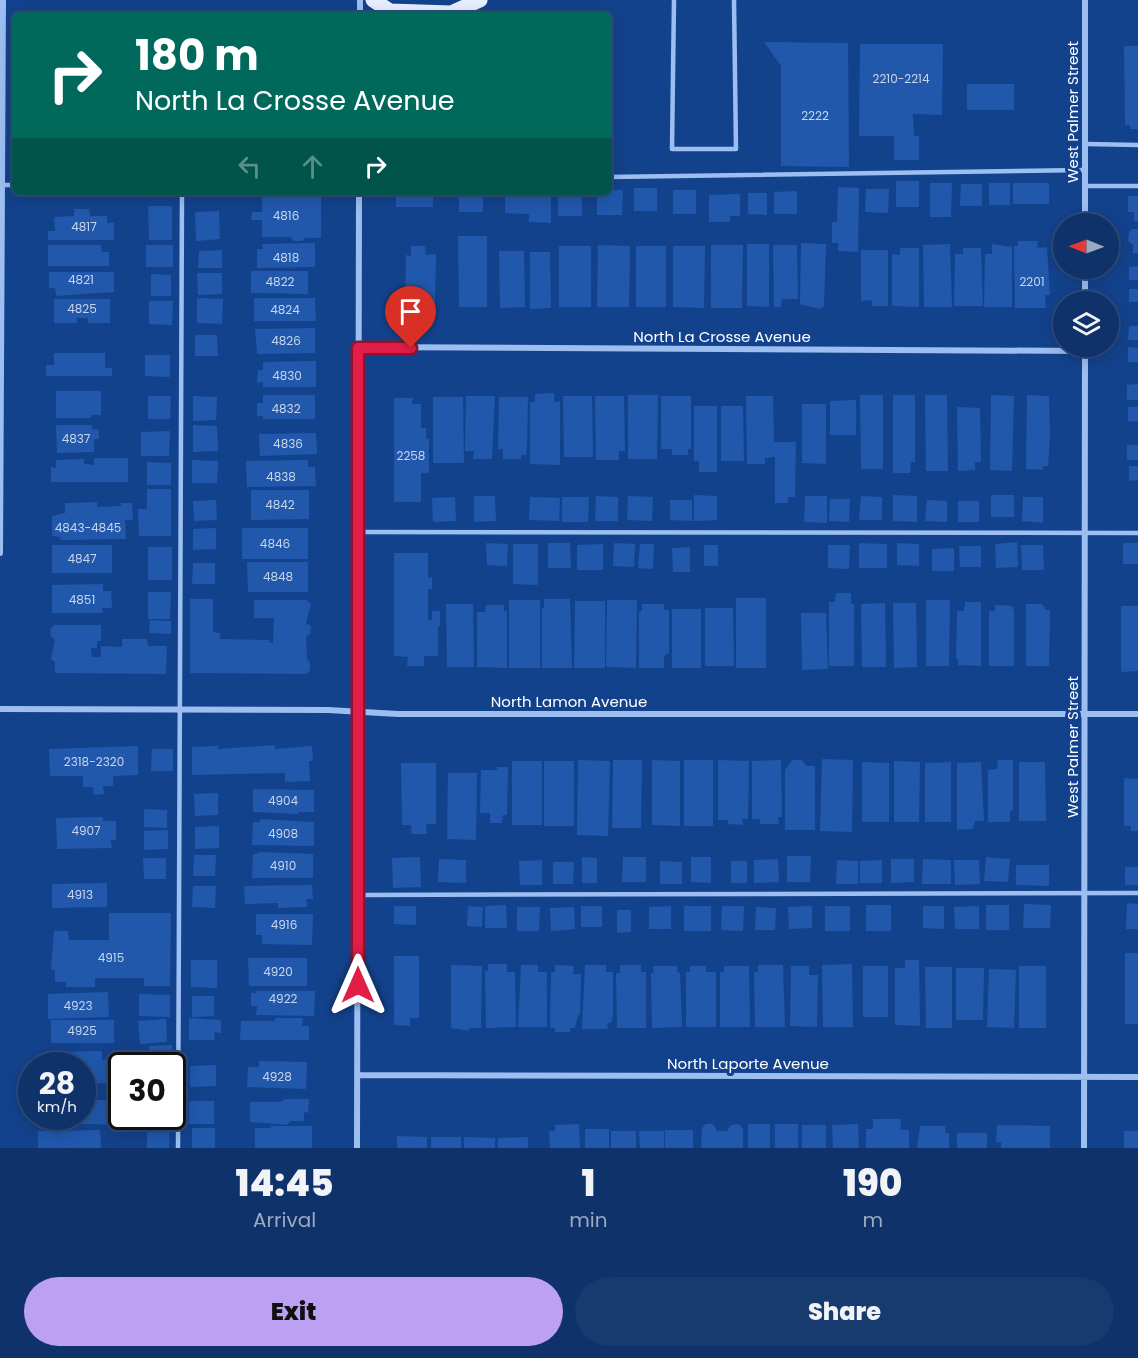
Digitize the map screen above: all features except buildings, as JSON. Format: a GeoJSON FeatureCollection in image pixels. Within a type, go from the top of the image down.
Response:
{"type":"FeatureCollection","features":[{"type":"Feature","properties":{"kind":"main road"},"geometry":{"type":"LineString","coordinates":[[373,0],[390,11],[420,12]]}},
{"type":"Feature","properties":{"kind":"main road"},"geometry":{"type":"LineString","coordinates":[[453,12],[480,0]]}},
{"type":"Feature","properties":{"kind":"street"},"geometry":{"type":"LineString","coordinates":[[0,553],[3,0]]}},
{"type":"Feature","properties":{"kind":"street","name":"West Palmer Street"},"geometry":{"type":"LineString","coordinates":[[1085,213],[1086,0]]}},
{"type":"Feature","properties":{"kind":"street"},"geometry":{"type":"LineString","coordinates":[[357,1148],[359,195]]}},
{"type":"Feature","properties":{"kind":"street","name":"North La Crosse Avenue"},"geometry":{"type":"LineString","coordinates":[[358,348],[1053,349]]}},
{"type":"Feature","properties":{"kind":"street","name":"West Palmer Street"},"geometry":{"type":"LineString","coordinates":[[1084,1148],[1085,357]]}},
{"type":"Feature","properties":{"kind":"street","name":"North Lamon Avenue"},"geometry":{"type":"LineString","coordinates":[[0,709],[359,711],[398,714],[1138,714]]}},
{"type":"Feature","properties":{"kind":"street","name":"North Laporte Avenue"},"geometry":{"type":"LineString","coordinates":[[358,1075],[1138,1077]]}},
{"type":"Feature","properties":{"kind":"lane"},"geometry":{"type":"LineString","coordinates":[[674,0],[672,149],[736,149],[734,0]]}},
{"type":"Feature","properties":{"kind":"lane"},"geometry":{"type":"LineString","coordinates":[[1086,144],[1138,145]]}},
{"type":"Feature","properties":{"kind":"lane"},"geometry":{"type":"LineString","coordinates":[[612,177],[1086,170]]}},
{"type":"Feature","properties":{"kind":"lane"},"geometry":{"type":"LineString","coordinates":[[1085,186],[1138,186]]}},
{"type":"Feature","properties":{"kind":"lane"},"geometry":{"type":"LineString","coordinates":[[178,1148],[182,195]]}},
{"type":"Feature","properties":{"kind":"lane"},"geometry":{"type":"LineString","coordinates":[[360,532],[1138,534]]}},
{"type":"Feature","properties":{"kind":"lane"},"geometry":{"type":"LineString","coordinates":[[359,895],[1138,893]]}},
{"type":"Feature","properties":{"kind":"route"},"geometry":{"type":"LineString","coordinates":[[358,985],[360,532],[358,348],[411,348]]}}]}
